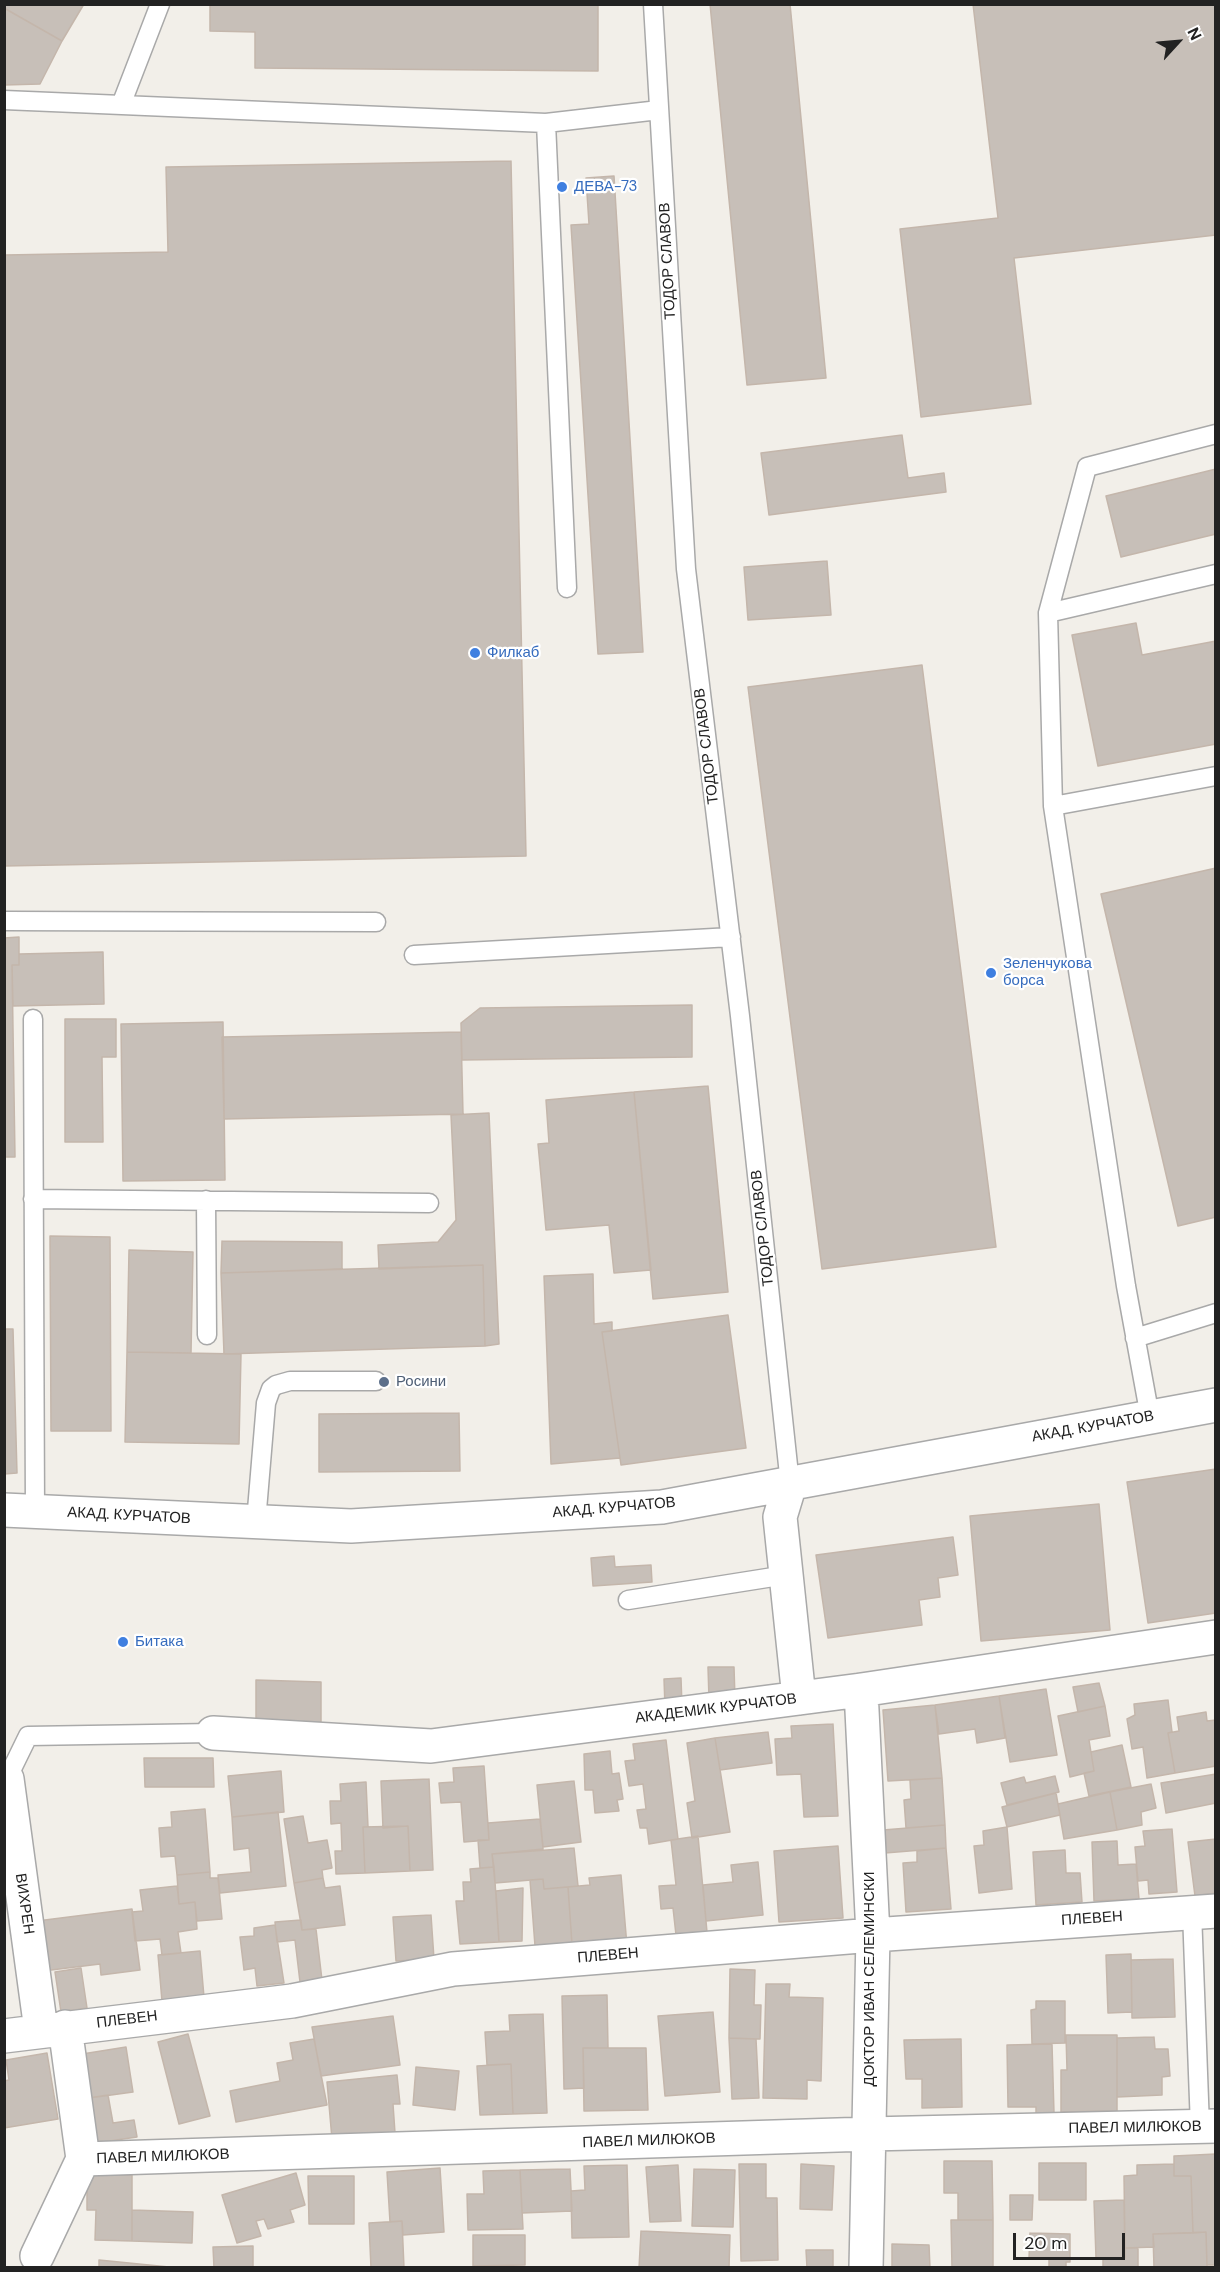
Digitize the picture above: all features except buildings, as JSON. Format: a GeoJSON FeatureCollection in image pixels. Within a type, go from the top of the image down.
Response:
{"type":"FeatureCollection","features":[{"type":"Feature","properties":{"kind":"street","name":"АКАД. КУРЧАТОВ"},"geometry":{"type":"LineString","coordinates":[[20,1511],[351,1526],[662,1507],[1215,1405]]}},
{"type":"Feature","properties":{"kind":"street"},"geometry":{"type":"LineString","coordinates":[[790,1484],[780,1517],[799,1698]]}},
{"type":"Feature","properties":{"kind":"street","name":"АКАДЕМИК КУРЧАТОВ"},"geometry":{"type":"LineString","coordinates":[[213,1733],[431,1746],[861,1690],[1215,1637]]}},
{"type":"Feature","properties":{"kind":"street","name":"ДОКТОР ИВАН СЕЛЕМИНСКИ"},"geometry":{"type":"LineString","coordinates":[[861,1690],[873,1935],[866,2268]]}},
{"type":"Feature","properties":{"kind":"street","name":"ВИХРЕН"},"geometry":{"type":"LineString","coordinates":[[6,1779],[53,2029],[83,2159]]}},
{"type":"Feature","properties":{"kind":"street","name":"ПЛЕВЕН"},"geometry":{"type":"LineString","coordinates":[[4,2036],[292,2001],[453,1969],[1204,1911]]}},
{"type":"Feature","properties":{"kind":"street","name":"ПАВЕЛ МИЛЮКОВ"},"geometry":{"type":"LineString","coordinates":[[83,2159],[869,2133],[1208,2127]]}},
{"type":"Feature","properties":{"kind":"street"},"geometry":{"type":"LineString","coordinates":[[37,2256],[83,2159]]}},
{"type":"Feature","properties":{"kind":"lane"},"geometry":{"type":"LineString","coordinates":[[120,105],[160,4]]}},
{"type":"Feature","properties":{"kind":"lane","name":"ТОДОР СЛАВОВ"},"geometry":{"type":"LineString","coordinates":[[653,4],[686,569],[731,937],[790,1484]]}},
{"type":"Feature","properties":{"kind":"lane"},"geometry":{"type":"LineString","coordinates":[[4,100],[546,123],[659,110]]}},
{"type":"Feature","properties":{"kind":"lane"},"geometry":{"type":"LineString","coordinates":[[546,123],[567,588]]}},
{"type":"Feature","properties":{"kind":"lane"},"geometry":{"type":"LineString","coordinates":[[1150,1417],[1135,1338],[1053,806],[1048,614],[1087,467],[1215,434]]}},
{"type":"Feature","properties":{"kind":"lane"},"geometry":{"type":"LineString","coordinates":[[1048,614],[1215,574]]}},
{"type":"Feature","properties":{"kind":"lane"},"geometry":{"type":"LineString","coordinates":[[1053,806],[1215,776]]}},
{"type":"Feature","properties":{"kind":"lane"},"geometry":{"type":"LineString","coordinates":[[4,921],[376,922]]}},
{"type":"Feature","properties":{"kind":"lane"},"geometry":{"type":"LineString","coordinates":[[414,955],[731,937]]}},
{"type":"Feature","properties":{"kind":"lane"},"geometry":{"type":"LineString","coordinates":[[20,1511],[33,1198],[33,1019]]}},
{"type":"Feature","properties":{"kind":"lane"},"geometry":{"type":"LineString","coordinates":[[33,1198],[429,1203]]}},
{"type":"Feature","properties":{"kind":"lane"},"geometry":{"type":"LineString","coordinates":[[206,1200],[207,1335]]}},
{"type":"Feature","properties":{"kind":"lane"},"geometry":{"type":"LineString","coordinates":[[1135,1338],[1215,1313]]}},
{"type":"Feature","properties":{"kind":"lane"},"geometry":{"type":"LineString","coordinates":[[256,1522],[266,1403],[271,1389],[290,1381],[376,1381]]}},
{"type":"Feature","properties":{"kind":"lane"},"geometry":{"type":"LineString","coordinates":[[628,1600],[786,1575]]}},
{"type":"Feature","properties":{"kind":"lane"},"geometry":{"type":"LineString","coordinates":[[6,1779],[28,1736],[213,1733]]}},
{"type":"Feature","properties":{"kind":"lane"},"geometry":{"type":"LineString","coordinates":[[1204,1911],[1208,2127]]}},
{"type":"Feature","properties":{"kind":"place","name":"ДЕВА-73"},"geometry":{"type":"Point","coordinates":[562,187]}},
{"type":"Feature","properties":{"kind":"place","name":"Филкаб"},"geometry":{"type":"Point","coordinates":[475,653]}},
{"type":"Feature","properties":{"kind":"place","name":"Зеленчукова борса"},"geometry":{"type":"Point","coordinates":[991,973]}},
{"type":"Feature","properties":{"kind":"place","name":"Росини"},"geometry":{"type":"Point","coordinates":[384,1382]}},
{"type":"Feature","properties":{"kind":"place","name":"Битака"},"geometry":{"type":"Point","coordinates":[123,1642]}}]}
